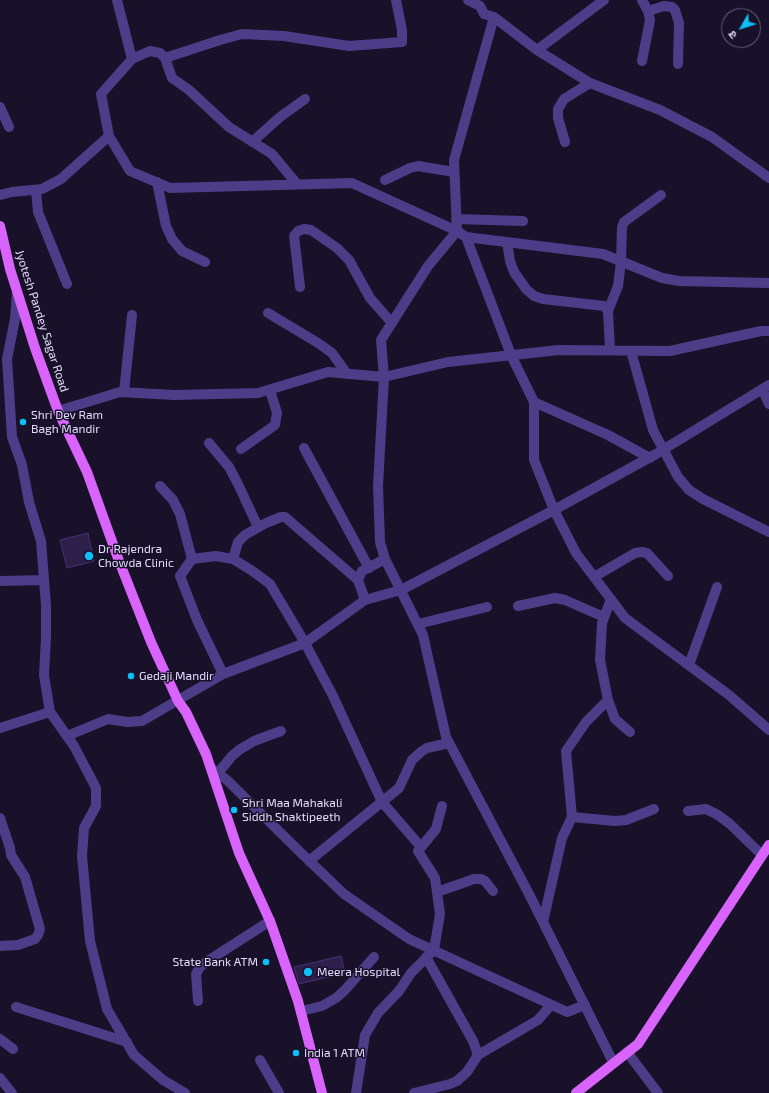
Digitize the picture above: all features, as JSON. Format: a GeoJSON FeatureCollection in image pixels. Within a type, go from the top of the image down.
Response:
{"type":"FeatureCollection","features":[{"type":"Feature","properties":{"kind":"main road","name":"Jyotesh Pandey Sagar Road"},"geometry":{"type":"LineString","coordinates":[[0,226],[10,269],[35,348],[58,411],[87,472],[151,642],[178,701],[186,712],[214,771],[239,853],[270,921],[301,1011],[322,1093]]}},
{"type":"Feature","properties":{"kind":"main road"},"geometry":{"type":"LineString","coordinates":[[576,1093],[613,1062],[638,1044],[769,845]]}},
{"type":"Feature","properties":{"kind":"street"},"geometry":{"type":"LineString","coordinates":[[117,0],[132,59]]}},
{"type":"Feature","properties":{"kind":"street"},"geometry":{"type":"LineString","coordinates":[[165,58],[242,34],[284,36],[349,46],[402,42],[402,30],[396,0]]}},
{"type":"Feature","properties":{"kind":"street"},"geometry":{"type":"LineString","coordinates":[[468,0],[480,3],[484,14],[494,17],[537,50],[590,83],[660,110],[712,137],[769,178]]}},
{"type":"Feature","properties":{"kind":"street"},"geometry":{"type":"LineString","coordinates":[[537,50],[604,0]]}},
{"type":"Feature","properties":{"kind":"street"},"geometry":{"type":"LineString","coordinates":[[642,0],[648,11],[650,20],[642,61]]}},
{"type":"Feature","properties":{"kind":"street"},"geometry":{"type":"LineString","coordinates":[[648,11],[664,6],[672,7],[675,10],[679,23],[678,64]]}},
{"type":"Feature","properties":{"kind":"street"},"geometry":{"type":"LineString","coordinates":[[494,17],[454,160],[456,219],[511,355],[534,402],[534,460],[554,510],[576,553],[625,618],[729,695],[769,730]]}},
{"type":"Feature","properties":{"kind":"street"},"geometry":{"type":"LineString","coordinates":[[297,184],[272,154],[229,127],[189,90],[172,78],[165,58],[160,53],[150,51],[132,59],[101,94],[109,136],[130,171],[170,188],[352,183],[461,234],[507,242],[603,254],[662,278],[679,281],[769,283]]}},
{"type":"Feature","properties":{"kind":"street"},"geometry":{"type":"LineString","coordinates":[[565,142],[558,118],[558,109],[564,99],[590,83]]}},
{"type":"Feature","properties":{"kind":"street"},"geometry":{"type":"LineString","coordinates":[[252,142],[280,117],[305,99]]}},
{"type":"Feature","properties":{"kind":"street"},"geometry":{"type":"LineString","coordinates":[[0,107],[9,127]]}},
{"type":"Feature","properties":{"kind":"street"},"geometry":{"type":"LineString","coordinates":[[0,195],[12,192],[42,189],[61,179],[109,136]]}},
{"type":"Feature","properties":{"kind":"street"},"geometry":{"type":"LineString","coordinates":[[385,180],[410,168],[418,166],[454,172]]}},
{"type":"Feature","properties":{"kind":"street"},"geometry":{"type":"LineString","coordinates":[[158,182],[166,226],[172,239],[182,251],[205,262]]}},
{"type":"Feature","properties":{"kind":"street"},"geometry":{"type":"LineString","coordinates":[[36,190],[38,212],[67,284]]}},
{"type":"Feature","properties":{"kind":"street"},"geometry":{"type":"LineString","coordinates":[[610,350],[608,311],[618,286],[621,262],[622,227],[624,222],[661,195]]}},
{"type":"Feature","properties":{"kind":"street"},"geometry":{"type":"LineString","coordinates":[[456,219],[523,221]]}},
{"type":"Feature","properties":{"kind":"street"},"geometry":{"type":"LineString","coordinates":[[300,287],[294,236],[298,231],[304,229],[312,230],[338,248],[349,260],[370,298],[392,323]]}},
{"type":"Feature","properties":{"kind":"street"},"geometry":{"type":"LineString","coordinates":[[461,234],[428,266],[381,340],[384,377],[378,486],[380,542],[385,559],[423,635],[446,736],[449,743],[543,922],[613,1062]]}},
{"type":"Feature","properties":{"kind":"street"},"geometry":{"type":"LineString","coordinates":[[507,242],[510,261],[514,272],[526,289],[534,296],[543,299],[604,306],[608,311]]}},
{"type":"Feature","properties":{"kind":"street"},"geometry":{"type":"LineString","coordinates":[[17,290],[15,320],[7,359],[12,437],[22,465],[29,502],[40,541],[46,605],[44,676],[50,712],[67,736],[96,788],[96,806],[84,828],[82,856],[90,941],[107,1009],[134,1055],[163,1080],[185,1093]]}},
{"type":"Feature","properties":{"kind":"street"},"geometry":{"type":"LineString","coordinates":[[268,313],[332,353],[346,374]]}},
{"type":"Feature","properties":{"kind":"street"},"geometry":{"type":"LineString","coordinates":[[124,392],[132,315]]}},
{"type":"Feature","properties":{"kind":"street"},"geometry":{"type":"LineString","coordinates":[[58,411],[120,392],[182,394],[258,393],[328,372],[384,377],[448,362],[559,350],[670,351],[761,330],[769,331]]}},
{"type":"Feature","properties":{"kind":"street"},"geometry":{"type":"LineString","coordinates":[[0,347],[10,344]]}},
{"type":"Feature","properties":{"kind":"street"},"geometry":{"type":"LineString","coordinates":[[631,351],[653,430],[678,477],[689,490],[703,499],[769,532]]}},
{"type":"Feature","properties":{"kind":"street"},"geometry":{"type":"LineString","coordinates":[[67,736],[108,719],[127,722],[142,721],[223,674],[305,642],[365,600],[401,590],[554,510],[650,458],[766,387],[769,404]]}},
{"type":"Feature","properties":{"kind":"street"},"geometry":{"type":"LineString","coordinates":[[242,449],[275,425],[277,413],[270,390]]}},
{"type":"Feature","properties":{"kind":"street"},"geometry":{"type":"LineString","coordinates":[[534,402],[608,435],[650,458]]}},
{"type":"Feature","properties":{"kind":"street"},"geometry":{"type":"LineString","coordinates":[[209,443],[229,467],[258,527]]}},
{"type":"Feature","properties":{"kind":"street"},"geometry":{"type":"LineString","coordinates":[[304,448],[369,568]]}},
{"type":"Feature","properties":{"kind":"street"},"geometry":{"type":"LineString","coordinates":[[160,486],[172,500],[180,514],[192,559]]}},
{"type":"Feature","properties":{"kind":"street"},"geometry":{"type":"LineString","coordinates":[[233,559],[238,542],[245,535],[275,519],[285,517],[358,580],[365,600]]}},
{"type":"Feature","properties":{"kind":"street"},"geometry":{"type":"LineString","coordinates":[[594,577],[635,553],[642,552],[647,553],[668,576]]}},
{"type":"Feature","properties":{"kind":"street"},"geometry":{"type":"LineString","coordinates":[[223,674],[197,620],[180,576],[192,559],[216,556],[233,559],[270,584],[305,642],[333,696],[382,802],[420,847]]}},
{"type":"Feature","properties":{"kind":"street"},"geometry":{"type":"LineString","coordinates":[[358,580],[362,571],[385,559]]}},
{"type":"Feature","properties":{"kind":"street"},"geometry":{"type":"LineString","coordinates":[[0,581],[44,580]]}},
{"type":"Feature","properties":{"kind":"street"},"geometry":{"type":"LineString","coordinates":[[689,665],[717,587]]}},
{"type":"Feature","properties":{"kind":"street"},"geometry":{"type":"LineString","coordinates":[[518,606],[555,598],[565,600],[604,617]]}},
{"type":"Feature","properties":{"kind":"street"},"geometry":{"type":"LineString","coordinates":[[610,599],[602,622],[600,660],[608,700],[615,719],[630,732]]}},
{"type":"Feature","properties":{"kind":"street"},"geometry":{"type":"LineString","coordinates":[[418,624],[487,607]]}},
{"type":"Feature","properties":{"kind":"street"},"geometry":{"type":"LineString","coordinates":[[543,922],[562,838],[572,817],[566,751],[586,722],[608,700]]}},
{"type":"Feature","properties":{"kind":"street"},"geometry":{"type":"LineString","coordinates":[[0,728],[50,712]]}},
{"type":"Feature","properties":{"kind":"street"},"geometry":{"type":"LineString","coordinates":[[281,731],[254,741],[239,750],[214,771],[227,780],[344,894],[430,954],[567,1012],[585,1005]]}},
{"type":"Feature","properties":{"kind":"street"},"geometry":{"type":"LineString","coordinates":[[309,861],[399,788],[412,760],[422,750],[449,743]]}},
{"type":"Feature","properties":{"kind":"street"},"geometry":{"type":"LineString","coordinates":[[356,1093],[365,1035],[378,1013],[399,991],[411,973],[430,954],[440,914],[434,878],[418,851],[436,829],[442,806]]}},
{"type":"Feature","properties":{"kind":"street"},"geometry":{"type":"LineString","coordinates":[[572,817],[615,821],[626,820],[654,809]]}},
{"type":"Feature","properties":{"kind":"street"},"geometry":{"type":"LineString","coordinates":[[688,811],[706,809],[718,815],[730,824],[762,855]]}},
{"type":"Feature","properties":{"kind":"street"},"geometry":{"type":"LineString","coordinates":[[0,818],[11,855],[25,877],[40,929],[38,935],[34,939],[18,945],[0,946]]}},
{"type":"Feature","properties":{"kind":"street"},"geometry":{"type":"LineString","coordinates":[[437,892],[474,879],[481,879],[485,881],[493,891]]}},
{"type":"Feature","properties":{"kind":"street"},"geometry":{"type":"LineString","coordinates":[[198,1001],[196,974],[199,968],[270,921]]}},
{"type":"Feature","properties":{"kind":"street"},"geometry":{"type":"LineString","coordinates":[[430,954],[473,1041],[478,1055]]}},
{"type":"Feature","properties":{"kind":"street"},"geometry":{"type":"LineString","coordinates":[[301,1011],[322,1006],[336,998],[374,957]]}},
{"type":"Feature","properties":{"kind":"street"},"geometry":{"type":"LineString","coordinates":[[414,1093],[457,1081],[467,1072],[478,1055],[538,1020],[551,1005]]}},
{"type":"Feature","properties":{"kind":"street"},"geometry":{"type":"LineString","coordinates":[[16,1007],[127,1042]]}},
{"type":"Feature","properties":{"kind":"street"},"geometry":{"type":"LineString","coordinates":[[0,1039],[13,1049]]}},
{"type":"Feature","properties":{"kind":"street"},"geometry":{"type":"LineString","coordinates":[[627,1052],[658,1093]]}},
{"type":"Feature","properties":{"kind":"street"},"geometry":{"type":"LineString","coordinates":[[260,1060],[279,1093]]}},
{"type":"Feature","properties":{"kind":"street"},"geometry":{"type":"LineString","coordinates":[[0,1078],[12,1093]]}},
{"type":"Feature","properties":{"kind":"building"},"geometry":{"type":"Polygon","coordinates":[[[88,533],[94,561],[67,568],[60,540],[88,533]]]}},
{"type":"Feature","properties":{"kind":"building"},"geometry":{"type":"Polygon","coordinates":[[[341,956],[345,973],[299,984],[294,967],[341,956]]]}},
{"type":"Feature","properties":{"kind":"place","name":"Shri Dev Ram Bagh Mandir"},"geometry":{"type":"Point","coordinates":[23,422]}},
{"type":"Feature","properties":{"kind":"place","name":"Dr Rajendra Chowda Clinic"},"geometry":{"type":"Point","coordinates":[89,556]}},
{"type":"Feature","properties":{"kind":"place","name":"Gedaji Mandir"},"geometry":{"type":"Point","coordinates":[131,676]}},
{"type":"Feature","properties":{"kind":"place","name":"Shri Maa Mahakali Siddh Shaktipeeth"},"geometry":{"type":"Point","coordinates":[234,810]}},
{"type":"Feature","properties":{"kind":"place","name":"State Bank ATM"},"geometry":{"type":"Point","coordinates":[266,962]}},
{"type":"Feature","properties":{"kind":"place","name":"Meera Hospital"},"geometry":{"type":"Point","coordinates":[308,972]}},
{"type":"Feature","properties":{"kind":"place","name":"India 1 ATM"},"geometry":{"type":"Point","coordinates":[296,1053]}}]}
